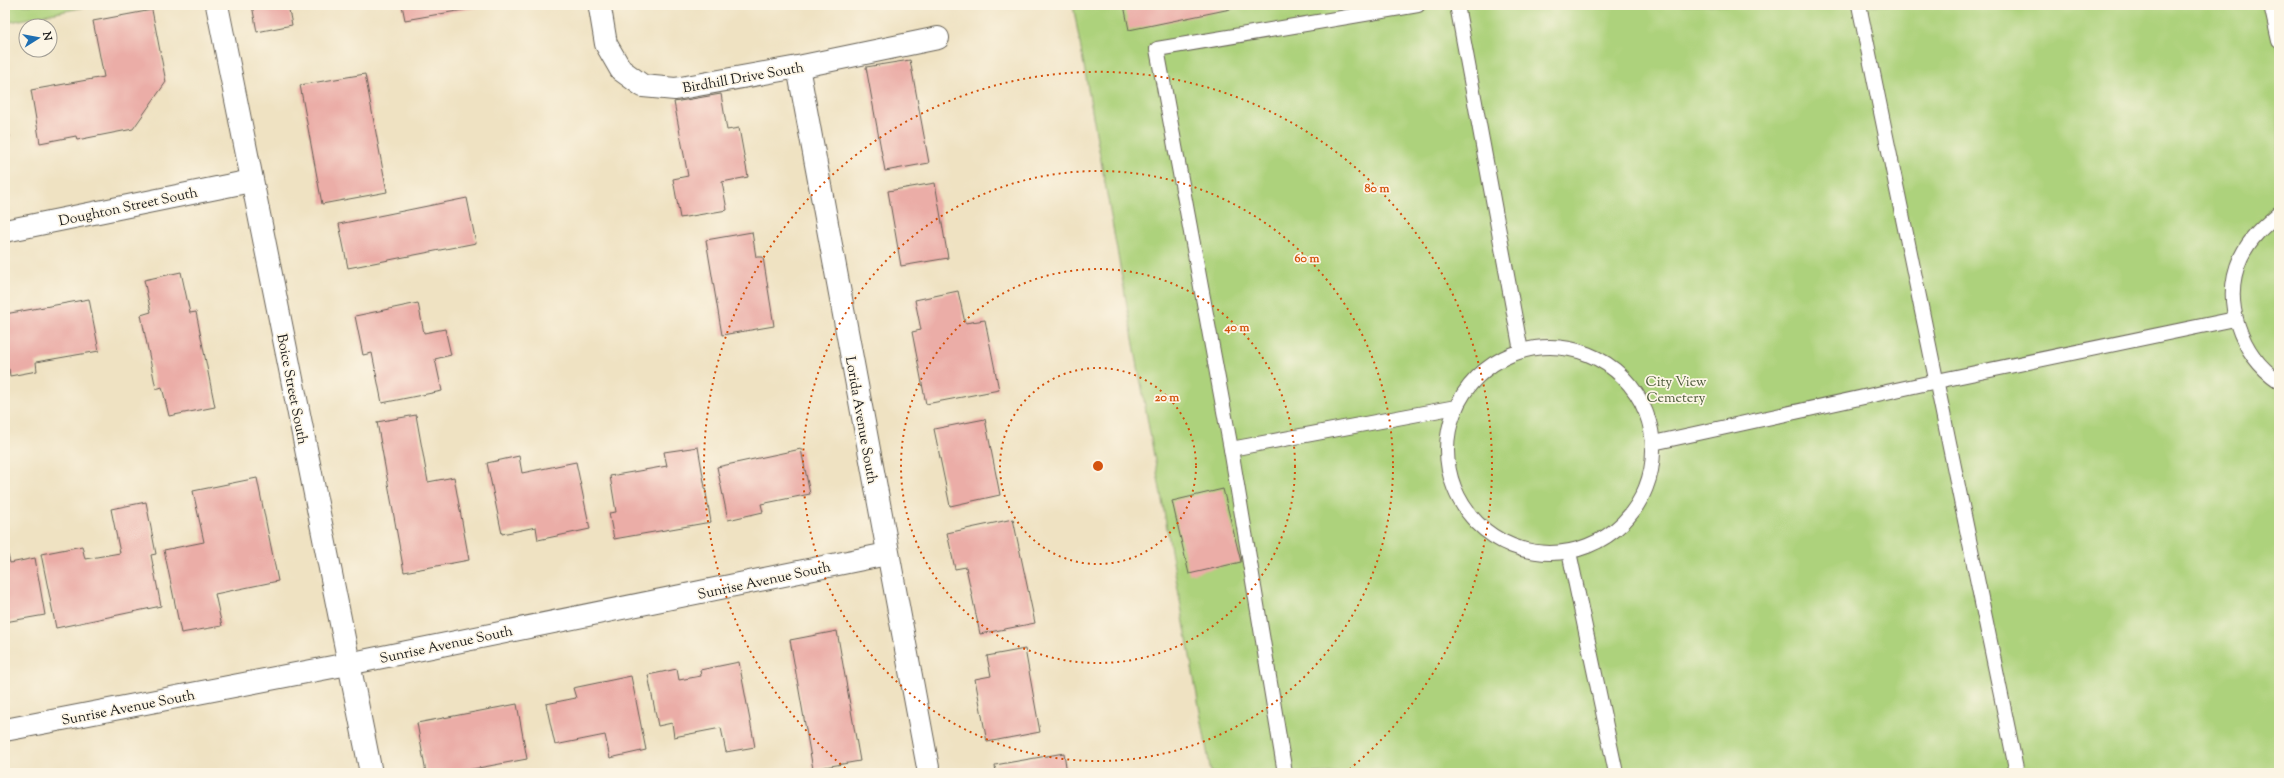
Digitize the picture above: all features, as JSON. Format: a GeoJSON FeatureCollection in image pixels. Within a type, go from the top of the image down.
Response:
{"type":"FeatureCollection","features":[{"type":"Feature","properties":{"kind":"street","name":"Boice Street South"},"geometry":{"type":"LineString","coordinates":[[217,5],[250,181],[371,773]]}},
{"type":"Feature","properties":{"kind":"street","name":"Birdhill Drive South"},"geometry":{"type":"LineString","coordinates":[[601,5],[606,44],[621,70],[643,86],[675,89],[798,68],[938,38]]}},
{"type":"Feature","properties":{"kind":"street","name":"Lorida Avenue South"},"geometry":{"type":"LineString","coordinates":[[798,68],[887,554],[929,773]]}},
{"type":"Feature","properties":{"kind":"street","name":"Doughton Street South"},"geometry":{"type":"LineString","coordinates":[[5,231],[250,181]]}},
{"type":"Feature","properties":{"kind":"street","name":"Sunrise Avenue South"},"geometry":{"type":"LineString","coordinates":[[5,730],[348,664],[887,554]]}},
{"type":"Feature","properties":{"kind":"lane"},"geometry":{"type":"LineString","coordinates":[[1285,773],[1231,449],[1157,49],[1418,5]]}},
{"type":"Feature","properties":{"kind":"lane"},"geometry":{"type":"LineString","coordinates":[[1457,5],[1521,351]]}},
{"type":"Feature","properties":{"kind":"lane"},"geometry":{"type":"LineString","coordinates":[[1859,5],[2017,773]]}},
{"type":"Feature","properties":{"kind":"lane"},"geometry":{"type":"LineString","coordinates":[[2271,5],[2279,41]]}},
{"type":"Feature","properties":{"kind":"lane"},"geometry":{"type":"LineString","coordinates":[[2279,213],[2258,230],[2241,257],[2234,288],[2235,319],[2246,348],[2267,373],[2279,380]]}},
{"type":"Feature","properties":{"kind":"lane"},"geometry":{"type":"LineString","coordinates":[[1654,444],[1937,381],[2235,319]]}},
{"type":"Feature","properties":{"kind":"lane"},"geometry":{"type":"LineString","coordinates":[[1552,346],[1582,352],[1609,365],[1632,387],[1647,413],[1654,444],[1651,474],[1640,502],[1621,525],[1597,543],[1569,552],[1536,553],[1506,544],[1479,526],[1460,500],[1448,470],[1447,438],[1456,407],[1472,382],[1494,363],[1521,351],[1552,346]]}},
{"type":"Feature","properties":{"kind":"lane"},"geometry":{"type":"LineString","coordinates":[[1231,449],[1456,407]]}},
{"type":"Feature","properties":{"kind":"lane"},"geometry":{"type":"LineString","coordinates":[[1569,552],[1616,773]]}},
{"type":"Feature","properties":{"kind":"green space"},"geometry":{"type":"Polygon","coordinates":[[[5,5],[95,5],[30,18],[18,18],[18,20],[5,23],[5,5]]]}},
{"type":"Feature","properties":{"kind":"green space","name":"City View Cemetery"},"geometry":{"type":"Polygon","coordinates":[[[1073,5],[2279,5],[2279,773],[1211,773],[1073,5]]]}},
{"type":"Feature","properties":{"kind":"building"},"geometry":{"type":"Polygon","coordinates":[[[252,5],[288,5],[292,25],[257,32],[252,5]]]}},
{"type":"Feature","properties":{"kind":"building"},"geometry":{"type":"Polygon","coordinates":[[[402,5],[486,5],[486,6],[405,20],[402,5]]]}},
{"type":"Feature","properties":{"kind":"building"},"geometry":{"type":"Polygon","coordinates":[[[1124,5],[1245,5],[1245,6],[1129,30],[1124,5]]]}},
{"type":"Feature","properties":{"kind":"building"},"geometry":{"type":"Polygon","coordinates":[[[152,10],[166,82],[133,129],[77,140],[76,136],[40,143],[31,90],[104,77],[93,21],[152,10]]]}},
{"type":"Feature","properties":{"kind":"building"},"geometry":{"type":"Polygon","coordinates":[[[910,60],[929,163],[885,171],[866,67],[910,60]]]}},
{"type":"Feature","properties":{"kind":"building"},"geometry":{"type":"Polygon","coordinates":[[[365,74],[387,192],[322,204],[300,85],[365,74]]]}},
{"type":"Feature","properties":{"kind":"building"},"geometry":{"type":"Polygon","coordinates":[[[721,94],[727,130],[739,128],[748,177],[722,182],[727,210],[680,218],[673,179],[688,176],[674,102],[721,94]]]}},
{"type":"Feature","properties":{"kind":"building"},"geometry":{"type":"Polygon","coordinates":[[[5,115],[10,137],[5,138],[5,115]]]}},
{"type":"Feature","properties":{"kind":"building"},"geometry":{"type":"Polygon","coordinates":[[[935,183],[948,258],[901,266],[888,191],[935,183]]]}},
{"type":"Feature","properties":{"kind":"building"},"geometry":{"type":"Polygon","coordinates":[[[467,198],[476,243],[348,268],[339,224],[467,198]]]}},
{"type":"Feature","properties":{"kind":"building"},"geometry":{"type":"Polygon","coordinates":[[[752,232],[756,257],[763,257],[774,326],[722,335],[706,240],[752,232]]]}},
{"type":"Feature","properties":{"kind":"building"},"geometry":{"type":"Polygon","coordinates":[[[181,272],[190,313],[196,312],[215,407],[169,416],[162,387],[156,389],[141,315],[151,312],[144,280],[181,272]]]}},
{"type":"Feature","properties":{"kind":"building"},"geometry":{"type":"Polygon","coordinates":[[[958,291],[965,323],[985,320],[999,390],[926,404],[912,332],[921,330],[915,300],[958,291]]]}},
{"type":"Feature","properties":{"kind":"building"},"geometry":{"type":"Polygon","coordinates":[[[89,299],[99,351],[36,362],[37,371],[10,376],[9,369],[5,369],[5,314],[89,299]]]}},
{"type":"Feature","properties":{"kind":"building"},"geometry":{"type":"Polygon","coordinates":[[[418,303],[424,333],[445,329],[451,355],[435,359],[442,391],[382,403],[372,353],[363,355],[355,316],[418,303]]]}},
{"type":"Feature","properties":{"kind":"building"},"geometry":{"type":"Polygon","coordinates":[[[416,415],[428,482],[454,477],[469,560],[404,572],[377,422],[416,415]]]}},
{"type":"Feature","properties":{"kind":"building"},"geometry":{"type":"Polygon","coordinates":[[[985,419],[1000,495],[950,506],[934,429],[985,419]]]}},
{"type":"Feature","properties":{"kind":"building"},"geometry":{"type":"Polygon","coordinates":[[[698,447],[711,522],[614,539],[609,513],[616,512],[610,476],[667,466],[664,452],[698,447]]]}},
{"type":"Feature","properties":{"kind":"building"},"geometry":{"type":"Polygon","coordinates":[[[801,449],[810,494],[761,504],[763,512],[728,520],[717,467],[801,449]]]}},
{"type":"Feature","properties":{"kind":"building"},"geometry":{"type":"Polygon","coordinates":[[[519,456],[522,473],[576,462],[590,529],[538,540],[536,527],[502,534],[487,463],[519,456]]]}},
{"type":"Feature","properties":{"kind":"building"},"geometry":{"type":"Polygon","coordinates":[[[257,478],[278,581],[215,594],[222,626],[181,633],[164,550],[204,542],[193,491],[257,478]]]}},
{"type":"Feature","properties":{"kind":"building"},"geometry":{"type":"Polygon","coordinates":[[[1223,489],[1241,562],[1189,574],[1172,501],[1223,489]]]}},
{"type":"Feature","properties":{"kind":"building"},"geometry":{"type":"Polygon","coordinates":[[[146,502],[156,554],[151,555],[161,606],[56,628],[41,554],[82,546],[85,559],[120,553],[111,509],[146,502]]]}},
{"type":"Feature","properties":{"kind":"building"},"geometry":{"type":"Polygon","coordinates":[[[1013,519],[1035,623],[980,634],[966,567],[955,569],[947,533],[1013,519]]]}},
{"type":"Feature","properties":{"kind":"building"},"geometry":{"type":"Polygon","coordinates":[[[5,555],[8,555],[10,563],[35,558],[45,615],[5,622],[5,555]]]}},
{"type":"Feature","properties":{"kind":"building"},"geometry":{"type":"Polygon","coordinates":[[[837,631],[860,761],[813,769],[790,640],[837,631]]]}},
{"type":"Feature","properties":{"kind":"building"},"geometry":{"type":"Polygon","coordinates":[[[1025,649],[1040,732],[987,742],[975,679],[991,676],[987,656],[1025,649]]]}},
{"type":"Feature","properties":{"kind":"building"},"geometry":{"type":"Polygon","coordinates":[[[739,662],[755,747],[726,752],[721,728],[674,737],[672,723],[658,726],[648,675],[677,669],[679,680],[701,676],[700,670],[739,662]]]}},
{"type":"Feature","properties":{"kind":"building"},"geometry":{"type":"Polygon","coordinates":[[[631,676],[646,750],[610,758],[605,735],[555,745],[546,704],[576,698],[573,688],[631,676]]]}},
{"type":"Feature","properties":{"kind":"building"},"geometry":{"type":"Polygon","coordinates":[[[517,704],[527,759],[451,773],[426,773],[417,723],[517,704]]]}},
{"type":"Feature","properties":{"kind":"building"},"geometry":{"type":"Polygon","coordinates":[[[1064,753],[1067,773],[996,773],[995,765],[1064,753]]]}}]}
